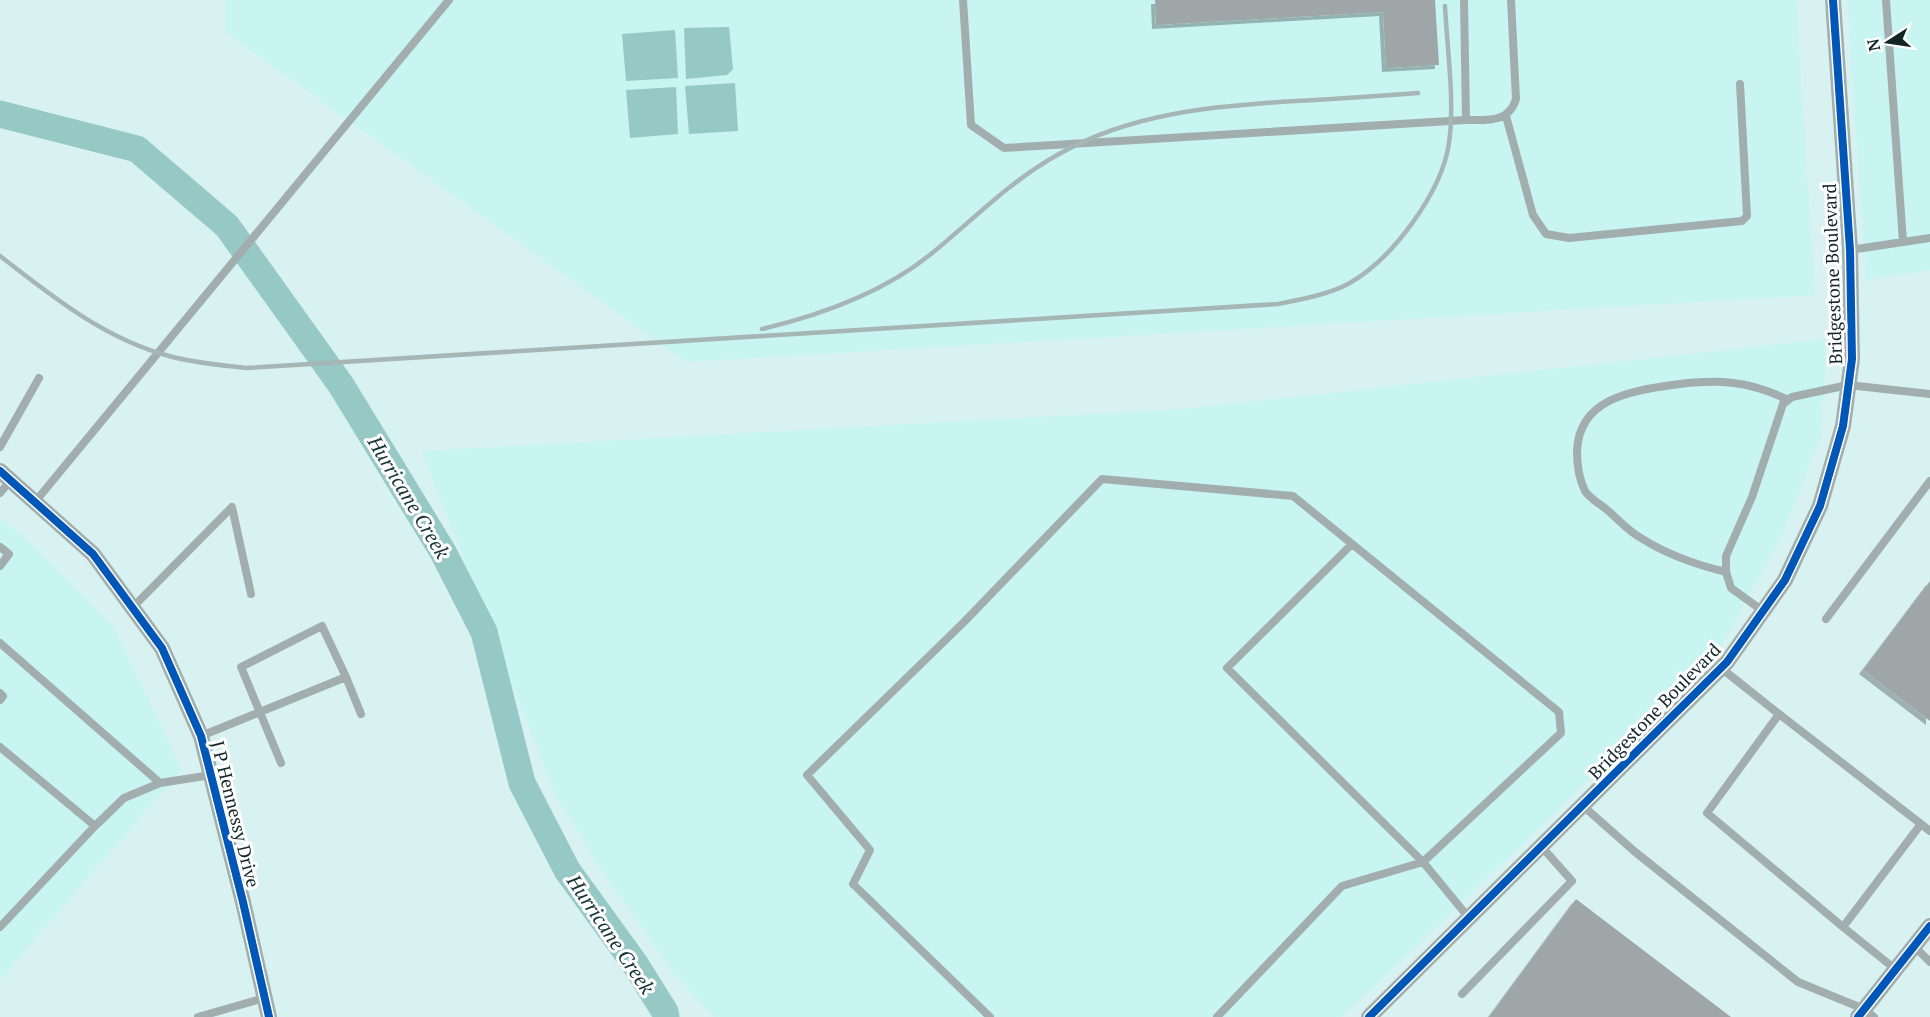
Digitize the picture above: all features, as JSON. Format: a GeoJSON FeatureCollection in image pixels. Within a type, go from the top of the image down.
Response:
{"type":"FeatureCollection","features":[{"type":"Feature","properties":{"kind":"street","name":"Bridgestone Boulevard"},"geometry":{"type":"LineString","coordinates":[[1369,1017],[1721,668],[1785,580],[1820,506],[1843,426],[1852,359],[1850,250],[1833,0]]}},
{"type":"Feature","properties":{"kind":"street","name":"J P Hennessy Drive"},"geometry":{"type":"LineString","coordinates":[[4,481],[35,502],[93,554],[162,648],[201,736],[269,1017]]}},
{"type":"Feature","properties":{"kind":"street"},"geometry":{"type":"LineString","coordinates":[[1865,1014],[1895,969],[1930,926]]}},
{"type":"Feature","properties":{"kind":"lane"},"geometry":{"type":"LineString","coordinates":[[35,502],[449,0]]}},
{"type":"Feature","properties":{"kind":"lane"},"geometry":{"type":"LineString","coordinates":[[963,0],[971,125],[1004,148],[1506,116],[1513,109],[1516,99],[1511,0]]}},
{"type":"Feature","properties":{"kind":"lane"},"geometry":{"type":"LineString","coordinates":[[1464,0],[1466,120]]}},
{"type":"Feature","properties":{"kind":"lane"},"geometry":{"type":"LineString","coordinates":[[1886,0],[1903,242]]}},
{"type":"Feature","properties":{"kind":"lane"},"geometry":{"type":"LineString","coordinates":[[1506,116],[1533,215],[1546,234],[1569,238],[1742,221],[1747,216],[1740,84]]}},
{"type":"Feature","properties":{"kind":"lane"},"geometry":{"type":"LineString","coordinates":[[1850,250],[1930,238]]}},
{"type":"Feature","properties":{"kind":"lane"},"geometry":{"type":"LineString","coordinates":[[0,447],[39,378]]}},
{"type":"Feature","properties":{"kind":"lane"},"geometry":{"type":"LineString","coordinates":[[1726,572],[1701,566],[1640,538],[1586,492],[1577,464],[1578,435],[1595,409],[1619,395],[1653,388],[1693,382],[1726,381],[1768,390],[1788,400]]}},
{"type":"Feature","properties":{"kind":"lane"},"geometry":{"type":"LineString","coordinates":[[1763,611],[1731,588],[1726,572],[1726,556],[1752,497],[1782,404],[1792,397],[1848,385],[1930,394]]}},
{"type":"Feature","properties":{"kind":"lane"},"geometry":{"type":"LineString","coordinates":[[990,1017],[853,884],[870,850],[807,775],[964,622],[1102,479],[1293,496],[1559,712],[1561,734],[1423,862],[1342,886],[1217,1017]]}},
{"type":"Feature","properties":{"kind":"lane"},"geometry":{"type":"LineString","coordinates":[[1826,619],[1930,481]]}},
{"type":"Feature","properties":{"kind":"lane"},"geometry":{"type":"LineString","coordinates":[[132,608],[232,507],[251,594]]}},
{"type":"Feature","properties":{"kind":"lane"},"geometry":{"type":"LineString","coordinates":[[1352,544],[1227,668],[1423,862],[1469,918]]}},
{"type":"Feature","properties":{"kind":"lane"},"geometry":{"type":"LineString","coordinates":[[0,547],[9,554],[0,566]]}},
{"type":"Feature","properties":{"kind":"lane"},"geometry":{"type":"LineString","coordinates":[[281,764],[241,667],[322,626],[361,714]]}},
{"type":"Feature","properties":{"kind":"lane"},"geometry":{"type":"LineString","coordinates":[[0,643],[160,783]]}},
{"type":"Feature","properties":{"kind":"lane"},"geometry":{"type":"LineString","coordinates":[[1721,668],[1930,831]]}},
{"type":"Feature","properties":{"kind":"lane"},"geometry":{"type":"LineString","coordinates":[[201,736],[346,677]]}},
{"type":"Feature","properties":{"kind":"lane"},"geometry":{"type":"LineString","coordinates":[[0,693],[3,696],[0,700]]}},
{"type":"Feature","properties":{"kind":"lane"},"geometry":{"type":"LineString","coordinates":[[1779,714],[1707,813],[1895,969]]}},
{"type":"Feature","properties":{"kind":"lane"},"geometry":{"type":"LineString","coordinates":[[0,747],[95,826]]}},
{"type":"Feature","properties":{"kind":"lane"},"geometry":{"type":"LineString","coordinates":[[0,927],[124,798],[160,783],[211,775]]}},
{"type":"Feature","properties":{"kind":"lane"},"geometry":{"type":"LineString","coordinates":[[1582,805],[1634,851],[1798,982],[1865,1014]]}},
{"type":"Feature","properties":{"kind":"lane"},"geometry":{"type":"LineString","coordinates":[[1843,927],[1921,824]]}},
{"type":"Feature","properties":{"kind":"lane"},"geometry":{"type":"LineString","coordinates":[[1462,994],[1572,880],[1541,846]]}},
{"type":"Feature","properties":{"kind":"lane"},"geometry":{"type":"LineString","coordinates":[[1914,946],[1930,962]]}},
{"type":"Feature","properties":{"kind":"lane"},"geometry":{"type":"LineString","coordinates":[[198,1017],[264,998]]}},
{"type":"Feature","properties":{"kind":"shaded area"},"geometry":{"type":"Polygon","coordinates":[[[225,0],[1796,0],[1815,295],[686,362],[225,32],[225,0]]]}},
{"type":"Feature","properties":{"kind":"shaded area"},"geometry":{"type":"Polygon","coordinates":[[[1847,0],[1930,0],[1930,270],[1866,280],[1847,0]]]}},
{"type":"Feature","properties":{"kind":"shaded area"},"geometry":{"type":"Polygon","coordinates":[[[729,27],[733,69],[727,75],[686,79],[684,28],[729,27]]]}},
{"type":"Feature","properties":{"kind":"shaded area"},"geometry":{"type":"Polygon","coordinates":[[[675,30],[678,78],[626,81],[622,34],[675,30]]]}},
{"type":"Feature","properties":{"kind":"shaded area"},"geometry":{"type":"Polygon","coordinates":[[[735,83],[738,131],[689,134],[685,86],[735,83]]]}},
{"type":"Feature","properties":{"kind":"shaded area"},"geometry":{"type":"Polygon","coordinates":[[[676,87],[678,134],[630,138],[626,90],[676,87]]]}},
{"type":"Feature","properties":{"kind":"shaded area"},"geometry":{"type":"Polygon","coordinates":[[[1826,339],[1822,433],[1783,533],[1727,637],[1556,812],[1342,1017],[714,1017],[676,977],[597,863],[555,794],[422,451],[1183,409],[1826,339]]]}},
{"type":"Feature","properties":{"kind":"shaded area"},"geometry":{"type":"Polygon","coordinates":[[[0,518],[20,533],[113,626],[182,769],[0,980],[0,518]]]}},
{"type":"Feature","properties":{"kind":"building"},"geometry":{"type":"Polygon","coordinates":[[[1155,0],[1435,0],[1439,65],[1386,68],[1383,12],[1156,25],[1155,0]]]}},
{"type":"Feature","properties":{"kind":"building"},"geometry":{"type":"Polygon","coordinates":[[[1930,581],[1930,721],[1863,670],[1930,581]]]}},
{"type":"Feature","properties":{"kind":"building"},"geometry":{"type":"Polygon","coordinates":[[[1576,899],[1731,1017],[1489,1017],[1576,899]]]}},
{"type":"Feature","properties":{"kind":"waterway","name":"Hurricane Creek"},"geometry":{"type":"LineString","coordinates":[[0,114],[137,149],[227,226],[341,385],[443,552],[484,632],[522,783],[567,870],[635,964],[666,1017]]}},
{"type":"Feature","properties":{"kind":"railway"},"geometry":{"type":"LineString","coordinates":[[0,256],[80,315],[122,339],[178,358],[246,368],[1278,304],[1332,291],[1365,273],[1397,242],[1426,203],[1444,162],[1451,127],[1445,6]]}},
{"type":"Feature","properties":{"kind":"railway"},"geometry":{"type":"LineString","coordinates":[[762,329],[807,317],[851,301],[893,280],[931,254],[1024,176],[1086,140],[1115,129],[1204,109],[1418,93]]}},
{"type":"Feature","properties":{"kind":"cycle path"},"geometry":{"type":"LineString","coordinates":[[1369,1017],[1727,662],[1785,580],[1820,506],[1843,426],[1852,359],[1850,250],[1833,0]]}},
{"type":"Feature","properties":{"kind":"cycle path"},"geometry":{"type":"LineString","coordinates":[[0,471],[93,554],[162,648],[201,736],[269,1017]]}},
{"type":"Feature","properties":{"kind":"cycle path"},"geometry":{"type":"LineString","coordinates":[[1858,1017],[1930,926]]}}]}
